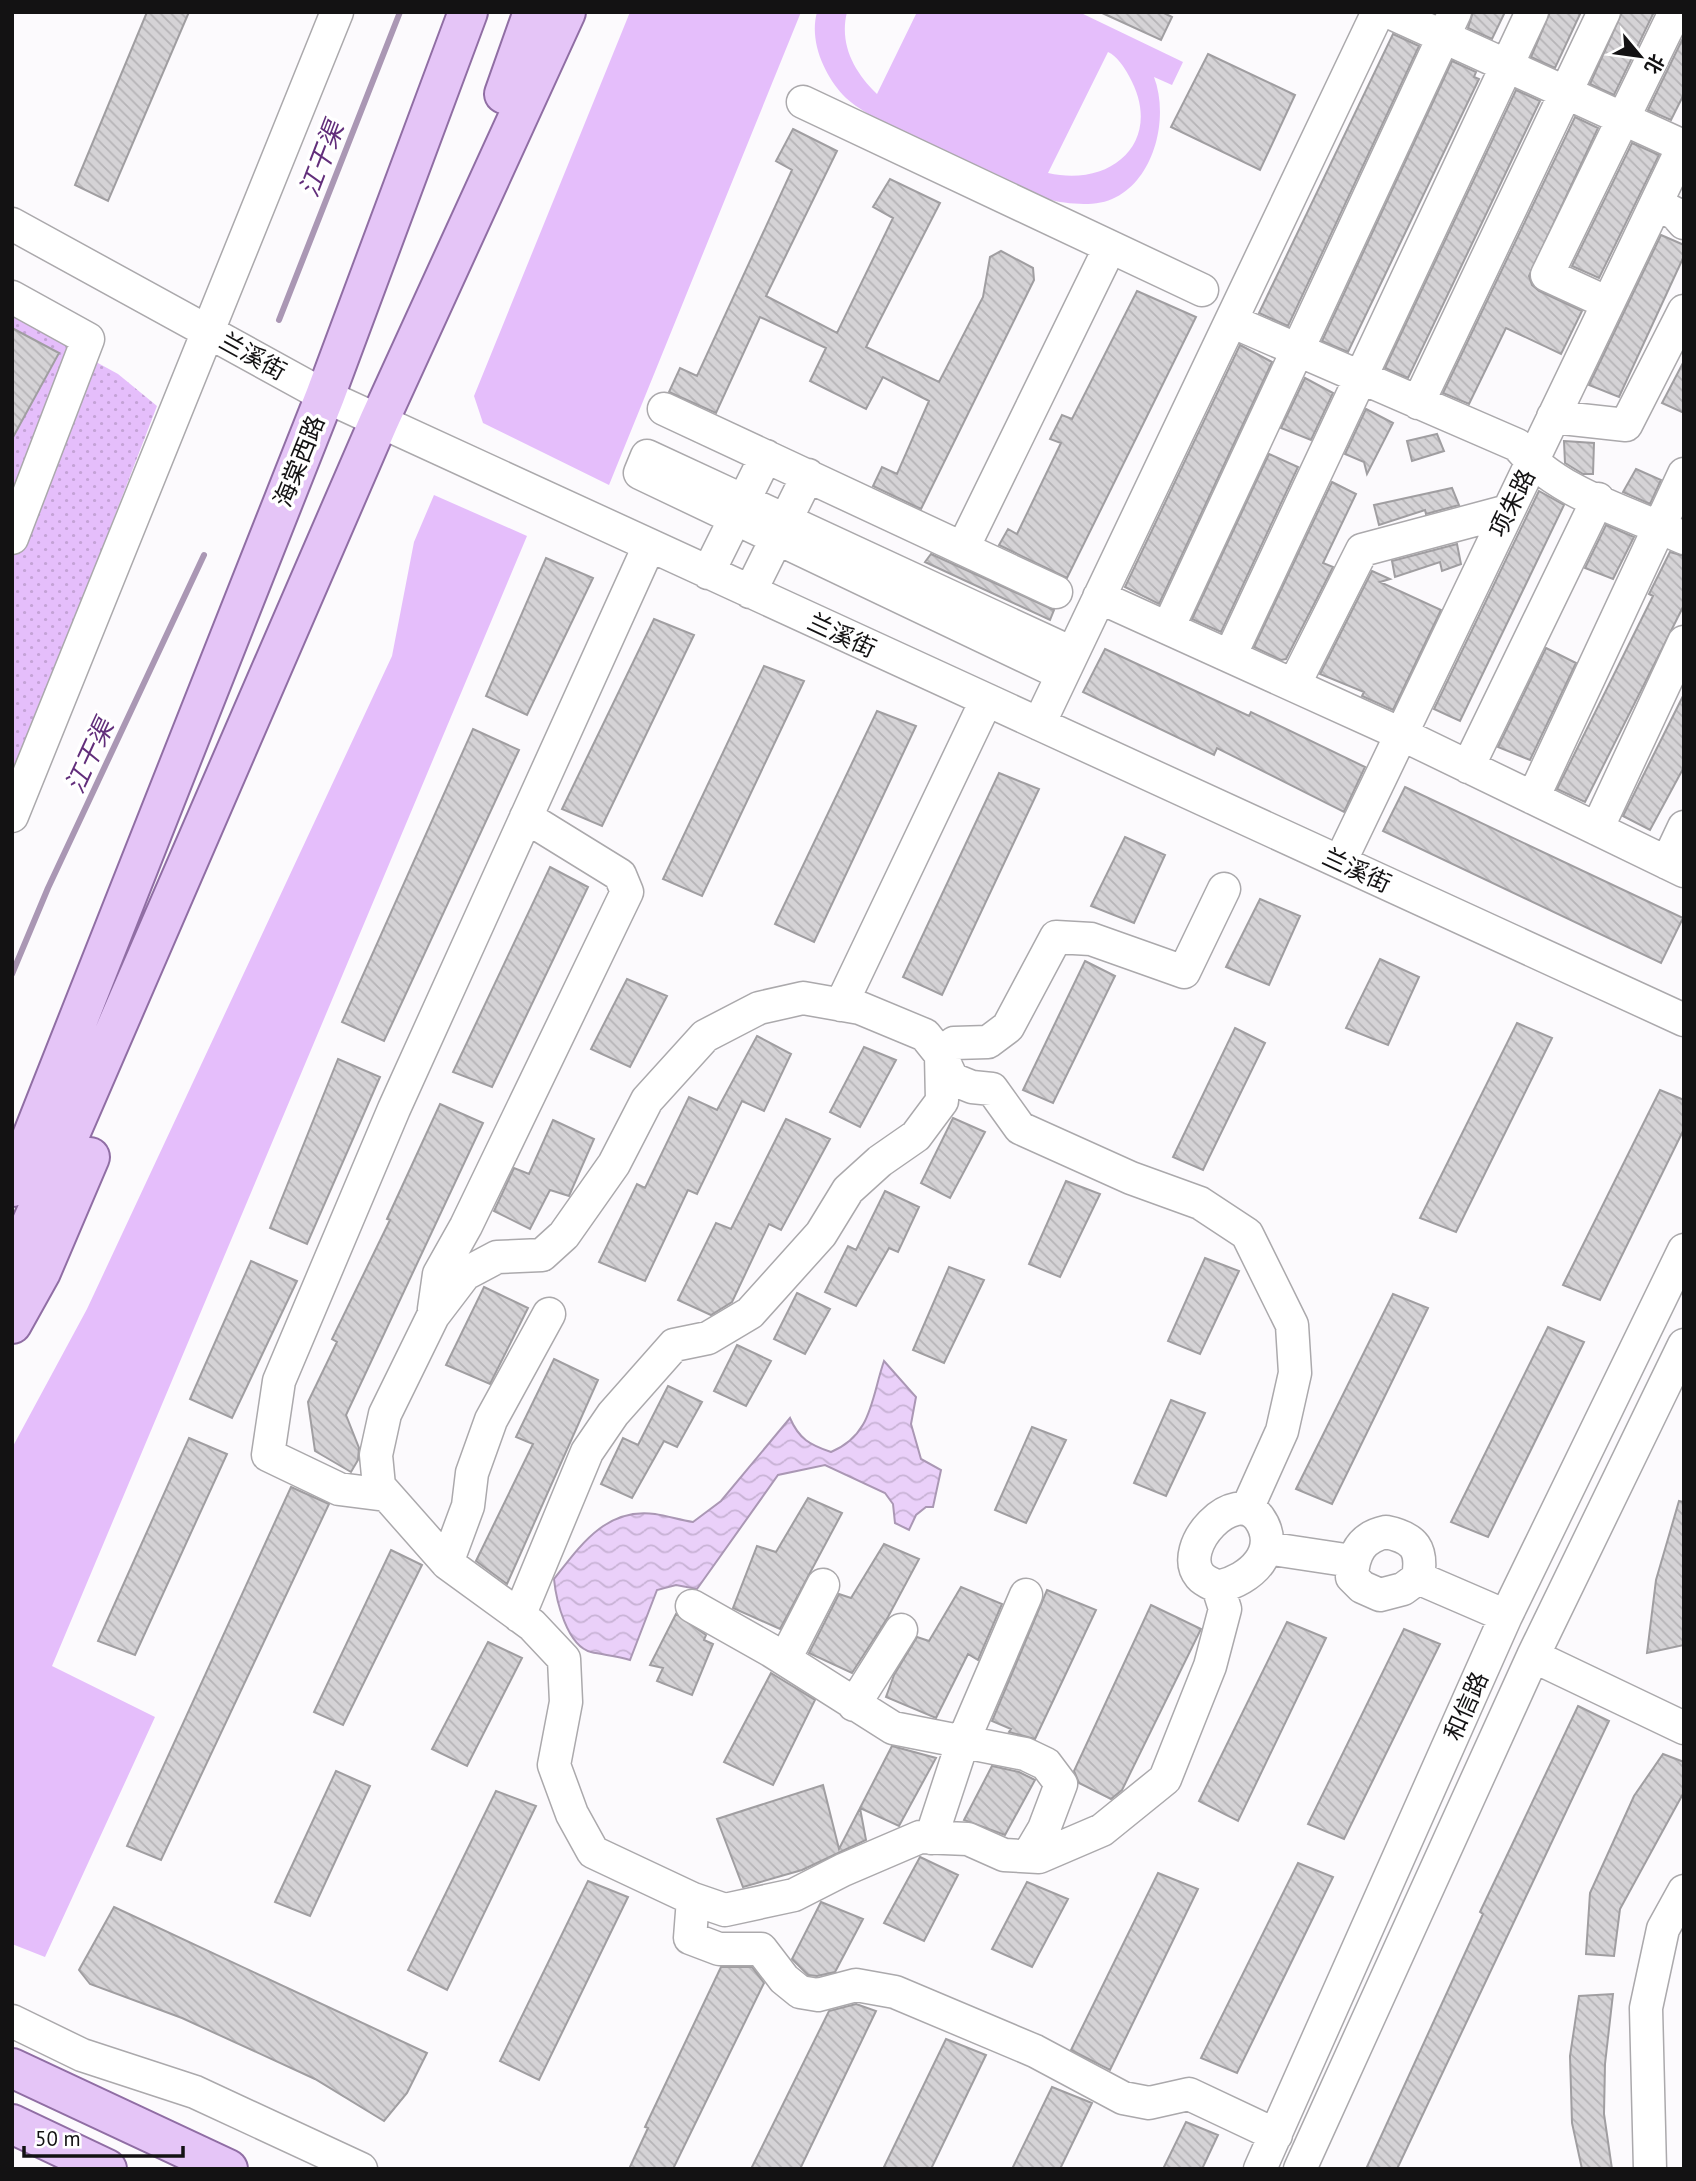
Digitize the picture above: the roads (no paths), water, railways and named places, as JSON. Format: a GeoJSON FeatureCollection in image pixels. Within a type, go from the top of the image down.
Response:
{"type":"FeatureCollection","features":[{"type":"Feature","properties":{"kind":"main road","name":"海棠西路"},"geometry":{"type":"LineString","coordinates":[[12,1187],[121,905],[325,396],[468,12]]}},
{"type":"Feature","properties":{"kind":"main road"},"geometry":{"type":"LineString","coordinates":[[364,290],[489,12]]}},
{"type":"Feature","properties":{"kind":"main road"},"geometry":{"type":"LineString","coordinates":[[422,327],[533,12]]}},
{"type":"Feature","properties":{"kind":"main road"},"geometry":{"type":"LineString","coordinates":[[12,1268],[379,421],[566,12]]}},
{"type":"Feature","properties":{"kind":"main road"},"geometry":{"type":"LineString","coordinates":[[12,1324],[41,1272],[174,955],[239,748]]}},
{"type":"Feature","properties":{"kind":"main road"},"geometry":{"type":"LineString","coordinates":[[12,1124],[85,933],[121,905]]}},
{"type":"Feature","properties":{"kind":"main road"},"geometry":{"type":"LineString","coordinates":[[12,2068],[228,2169]]}},
{"type":"Feature","properties":{"kind":"main road"},"geometry":{"type":"LineString","coordinates":[[12,2124],[107,2169]]}},
{"type":"Feature","properties":{"kind":"street"},"geometry":{"type":"LineString","coordinates":[[12,816],[337,12]]}},
{"type":"Feature","properties":{"kind":"street"},"geometry":{"type":"LineString","coordinates":[[1039,724],[1378,12]]}},
{"type":"Feature","properties":{"kind":"street"},"geometry":{"type":"LineString","coordinates":[[1388,12],[1450,25],[1507,66],[1684,145]]}},
{"type":"Feature","properties":{"kind":"street"},"geometry":{"type":"LineString","coordinates":[[1230,656],[1532,12]]}},
{"type":"Feature","properties":{"kind":"street"},"geometry":{"type":"LineString","coordinates":[[1419,403],[1604,12]]}},
{"type":"Feature","properties":{"kind":"street"},"geometry":{"type":"LineString","coordinates":[[1608,303],[1547,275],[1675,12]]}},
{"type":"Feature","properties":{"kind":"street"},"geometry":{"type":"LineString","coordinates":[[1168,628],[1450,25]]}},
{"type":"Feature","properties":{"kind":"street"},"geometry":{"type":"LineString","coordinates":[[803,102],[1202,290]]}},
{"type":"Feature","properties":{"kind":"street","name":"项朱路"},"geometry":{"type":"LineString","coordinates":[[1340,862],[1684,145]]}},
{"type":"Feature","properties":{"kind":"street"},"geometry":{"type":"LineString","coordinates":[[1656,204],[1676,214],[1684,223]]}},
{"type":"Feature","properties":{"kind":"street","name":"兰溪街"},"geometry":{"type":"LineString","coordinates":[[12,224],[325,396],[1684,1020]]}},
{"type":"Feature","properties":{"kind":"street"},"geometry":{"type":"LineString","coordinates":[[963,548],[1110,247]]}},
{"type":"Feature","properties":{"kind":"street"},"geometry":{"type":"LineString","coordinates":[[12,298],[88,339],[12,538]]}},
{"type":"Feature","properties":{"kind":"street"},"geometry":{"type":"LineString","coordinates":[[1553,417],[1626,425],[1684,311]]}},
{"type":"Feature","properties":{"kind":"street"},"geometry":{"type":"LineString","coordinates":[[1231,321],[1517,445],[1531,463],[1551,478],[1671,532]]}},
{"type":"Feature","properties":{"kind":"street"},"geometry":{"type":"LineString","coordinates":[[664,409],[1056,592]]}},
{"type":"Feature","properties":{"kind":"street"},"geometry":{"type":"LineString","coordinates":[[708,573],[766,456]]}},
{"type":"Feature","properties":{"kind":"street"},"geometry":{"type":"LineString","coordinates":[[1533,798],[1671,532],[1684,474]]}},
{"type":"Feature","properties":{"kind":"street"},"geometry":{"type":"LineString","coordinates":[[750,592],[808,475]]}},
{"type":"Feature","properties":{"kind":"street"},"geometry":{"type":"LineString","coordinates":[[1468,766],[1598,499]]}},
{"type":"Feature","properties":{"kind":"street"},"geometry":{"type":"LineString","coordinates":[[740,510],[1067,664]]}},
{"type":"Feature","properties":{"kind":"street"},"geometry":{"type":"LineString","coordinates":[[1294,685],[1362,550],[1508,511]]}},
{"type":"Feature","properties":{"kind":"street"},"geometry":{"type":"LineString","coordinates":[[386,1495],[340,1489],[268,1455],[279,1381],[394,1108],[649,546]]}},
{"type":"Feature","properties":{"kind":"street"},"geometry":{"type":"LineString","coordinates":[[1100,597],[1401,734],[1675,867],[1684,827]]}},
{"type":"Feature","properties":{"kind":"street"},"geometry":{"type":"LineString","coordinates":[[1597,829],[1684,642]]}},
{"type":"Feature","properties":{"kind":"street"},"geometry":{"type":"LineString","coordinates":[[841,1005],[986,701]]}},
{"type":"Feature","properties":{"kind":"street"},"geometry":{"type":"LineString","coordinates":[[433,1316],[439,1274],[466,1226],[627,892],[620,875],[526,817]]}},
{"type":"Feature","properties":{"kind":"street"},"geometry":{"type":"LineString","coordinates":[[519,1616],[587,1451],[613,1414],[674,1345],[708,1338],[750,1313],[821,1234],[848,1190],[880,1161],[916,1136],[942,1101],[941,1055],[954,1043],[988,1042],[1009,1027],[1056,937],[1091,939],[1184,972],[1224,889]]}},
{"type":"Feature","properties":{"kind":"street"},"geometry":{"type":"LineString","coordinates":[[1218,1587],[1251,1571],[1263,1559],[1266,1529],[1255,1513],[1247,1508],[1229,1510],[1211,1524],[1195,1550],[1193,1564],[1201,1578],[1218,1587],[1225,1609],[1210,1666],[1164,1779],[1102,1830],[1039,1857],[1004,1855],[968,1839],[920,1838],[842,1870],[794,1895],[725,1909],[693,1899],[593,1852],[572,1814],[554,1765],[566,1702],[564,1660],[519,1616],[447,1563],[379,1486],[376,1455],[385,1414],[433,1316],[466,1274],[496,1257],[542,1255],[564,1235],[614,1164],[647,1100],[705,1036],[759,1008],[803,998],[860,1008],[925,1035],[941,1055],[952,1080],[972,1087],[992,1089],[1020,1128],[1131,1178],[1200,1203],[1247,1234],[1292,1325],[1294,1373],[1282,1431],[1247,1508]]}},
{"type":"Feature","properties":{"kind":"street","name":"和信路"},"geometry":{"type":"LineString","coordinates":[[1260,2169],[1506,1616],[1684,1250]]}},
{"type":"Feature","properties":{"kind":"street"},"geometry":{"type":"LineString","coordinates":[[447,1563],[468,1506],[472,1474],[491,1420],[549,1314]]}},
{"type":"Feature","properties":{"kind":"street","name":"和信路"},"geometry":{"type":"LineString","coordinates":[[1300,2169],[1533,1656],[1684,1345]]}},
{"type":"Feature","properties":{"kind":"street"},"geometry":{"type":"LineString","coordinates":[[1386,1532],[1402,1535],[1417,1548],[1421,1560],[1418,1578],[1403,1589],[1380,1595],[1362,1587],[1352,1577],[1352,1561],[1359,1546],[1371,1535],[1386,1532]]}},
{"type":"Feature","properties":{"kind":"street"},"geometry":{"type":"LineString","coordinates":[[1266,1548],[1352,1561]]}},
{"type":"Feature","properties":{"kind":"street"},"geometry":{"type":"LineString","coordinates":[[1418,1578],[1506,1616]]}},
{"type":"Feature","properties":{"kind":"street"},"geometry":{"type":"LineString","coordinates":[[785,1660],[823,1586]]}},
{"type":"Feature","properties":{"kind":"street"},"geometry":{"type":"LineString","coordinates":[[931,1838],[962,1744],[1026,1595]]}},
{"type":"Feature","properties":{"kind":"street"},"geometry":{"type":"LineString","coordinates":[[692,1606],[893,1728],[962,1744],[1025,1754],[1046,1764],[1061,1784],[1056,1801],[1028,1856]]}},
{"type":"Feature","properties":{"kind":"street"},"geometry":{"type":"LineString","coordinates":[[853,1705],[901,1630]]}},
{"type":"Feature","properties":{"kind":"street"},"geometry":{"type":"LineString","coordinates":[[1533,1656],[1684,1728]]}},
{"type":"Feature","properties":{"kind":"street"},"geometry":{"type":"LineString","coordinates":[[1650,2169],[1646,2008],[1663,1930],[1684,1891]]}},
{"type":"Feature","properties":{"kind":"street"},"geometry":{"type":"LineString","coordinates":[[693,1899],[690,1938],[719,1949],[761,1949],[784,1979],[800,1992],[818,1995],[856,1984],[895,1992],[1035,2051],[1123,2098],[1149,2103],[1189,2094],[1276,2135]]}},
{"type":"Feature","properties":{"kind":"street"},"geometry":{"type":"LineString","coordinates":[[12,2021],[82,2055],[195,2092],[361,2169]]}},
{"type":"Feature","properties":{"kind":"water"},"geometry":{"type":"Polygon","coordinates":[[[884,1361],[916,1397],[911,1424],[921,1459],[941,1470],[933,1507],[926,1507],[916,1515],[909,1530],[895,1523],[893,1504],[885,1493],[825,1465],[778,1475],[697,1589],[676,1585],[657,1590],[630,1660],[591,1652],[575,1641],[560,1610],[554,1579],[584,1542],[608,1523],[638,1513],[693,1522],[721,1501],[790,1418],[801,1436],[817,1447],[831,1452],[845,1445],[855,1436],[868,1414],[884,1361]]]}},
{"type":"Feature","properties":{"kind":"waterway","name":"江干渠"},"geometry":{"type":"LineString","coordinates":[[279,320],[400,12]]}},
{"type":"Feature","properties":{"kind":"waterway","name":"江干渠"},"geometry":{"type":"LineString","coordinates":[[12,974],[48,888],[204,555]]}}]}
